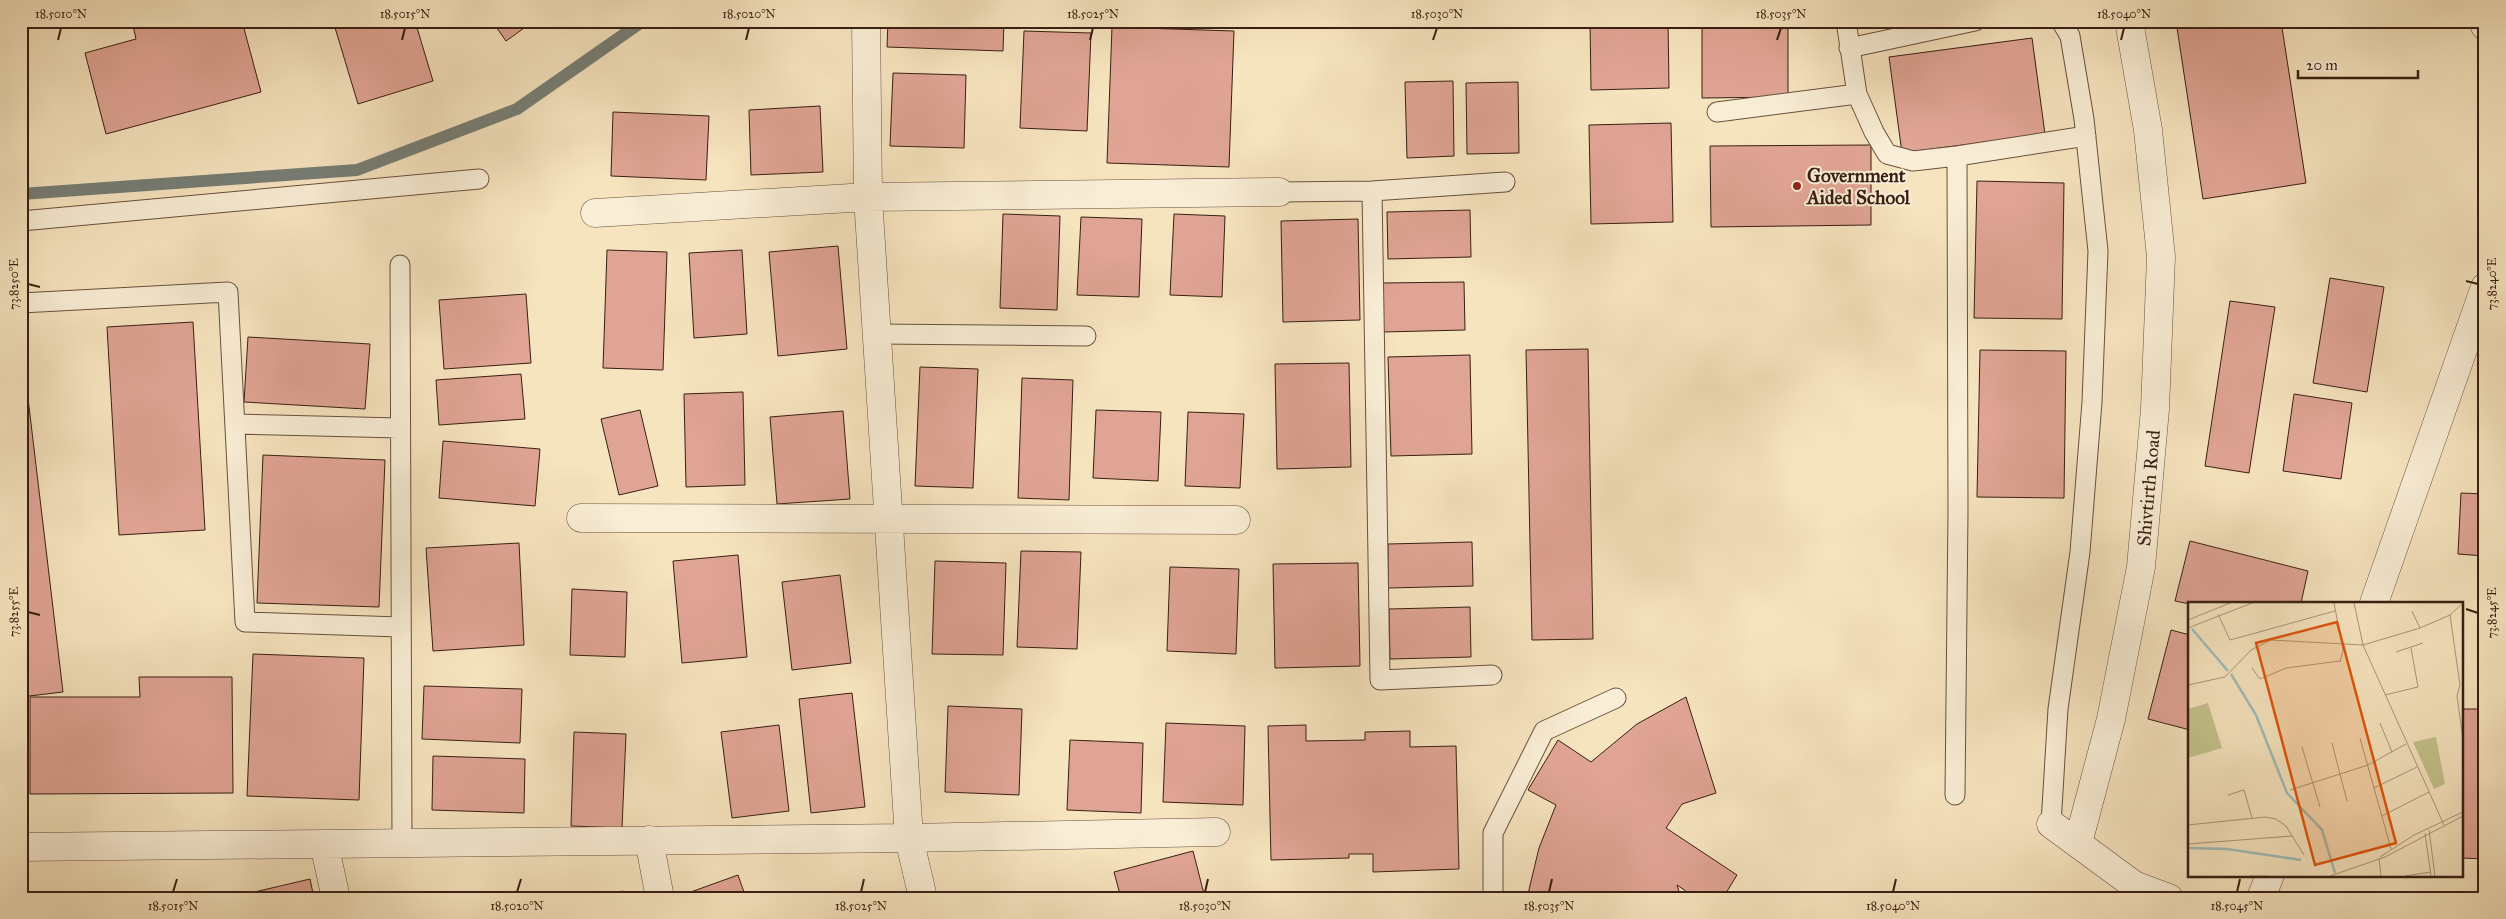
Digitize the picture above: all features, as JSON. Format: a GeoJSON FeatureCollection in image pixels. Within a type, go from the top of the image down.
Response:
{"type":"FeatureCollection","features":[{"type":"Feature","properties":{"kind":"street"},"geometry":{"type":"LineString","coordinates":[[866,21],[868,197],[909,838],[923,898]]}},
{"type":"Feature","properties":{"kind":"street","name":"Shivtirth Road"},"geometry":{"type":"LineString","coordinates":[[2078,842],[2111,720],[2141,567],[2155,409],[2162,256],[2148,130],[2129,21]]}},
{"type":"Feature","properties":{"kind":"street"},"geometry":{"type":"LineString","coordinates":[[2483,21],[2485,26]]}},
{"type":"Feature","properties":{"kind":"street"},"geometry":{"type":"LineString","coordinates":[[595,213],[868,197],[1279,192]]}},
{"type":"Feature","properties":{"kind":"street"},"geometry":{"type":"LineString","coordinates":[[2374,602],[2485,287]]}},
{"type":"Feature","properties":{"kind":"street"},"geometry":{"type":"LineString","coordinates":[[581,518],[889,517],[1236,520]]}},
{"type":"Feature","properties":{"kind":"street"},"geometry":{"type":"LineString","coordinates":[[2051,824],[2134,885],[2169,898]]}},
{"type":"Feature","properties":{"kind":"street"},"geometry":{"type":"LineString","coordinates":[[21,847],[909,838],[1216,832]]}},
{"type":"Feature","properties":{"kind":"street"},"geometry":{"type":"LineString","coordinates":[[649,840],[660,898]]}},
{"type":"Feature","properties":{"kind":"street"},"geometry":{"type":"LineString","coordinates":[[324,844],[336,898]]}},
{"type":"Feature","properties":{"kind":"street"},"geometry":{"type":"LineString","coordinates":[[2261,898],[2270,876]]}},
{"type":"Feature","properties":{"kind":"lane"},"geometry":{"type":"LineString","coordinates":[[1846,21],[1857,94],[1874,132],[1887,154],[1913,161],[2086,136]]}},
{"type":"Feature","properties":{"kind":"lane"},"geometry":{"type":"LineString","coordinates":[[1849,48],[1974,21]]}},
{"type":"Feature","properties":{"kind":"lane"},"geometry":{"type":"LineString","coordinates":[[2051,824],[2058,709],[2080,552],[2092,402],[2098,251],[2086,136],[2070,36],[2061,21]]}},
{"type":"Feature","properties":{"kind":"lane"},"geometry":{"type":"LineString","coordinates":[[1717,112],[1857,94]]}},
{"type":"Feature","properties":{"kind":"lane"},"geometry":{"type":"LineString","coordinates":[[1955,795],[1958,512],[1957,156]]}},
{"type":"Feature","properties":{"kind":"lane"},"geometry":{"type":"LineString","coordinates":[[21,221],[479,179]]}},
{"type":"Feature","properties":{"kind":"lane"},"geometry":{"type":"LineString","coordinates":[[1279,192],[1372,191],[1505,182]]}},
{"type":"Feature","properties":{"kind":"lane"},"geometry":{"type":"LineString","coordinates":[[1372,191],[1380,680],[1492,675]]}},
{"type":"Feature","properties":{"kind":"lane"},"geometry":{"type":"LineString","coordinates":[[400,266],[402,844]]}},
{"type":"Feature","properties":{"kind":"lane"},"geometry":{"type":"LineString","coordinates":[[21,303],[228,292],[245,622],[400,627]]}},
{"type":"Feature","properties":{"kind":"lane"},"geometry":{"type":"LineString","coordinates":[[877,334],[1086,336]]}},
{"type":"Feature","properties":{"kind":"lane"},"geometry":{"type":"LineString","coordinates":[[235,424],[400,428]]}},
{"type":"Feature","properties":{"kind":"lane"},"geometry":{"type":"LineString","coordinates":[[1493,898],[1493,833],[1544,731],[1616,698]]}},
{"type":"Feature","properties":{"kind":"building"},"geometry":{"type":"Polygon","coordinates":[[[132,21],[242,21],[261,92],[106,134],[85,53],[136,39],[132,21]]]}},
{"type":"Feature","properties":{"kind":"building"},"geometry":{"type":"Polygon","coordinates":[[[333,21],[415,21],[433,81],[358,104],[333,21]]]}},
{"type":"Feature","properties":{"kind":"building"},"geometry":{"type":"Polygon","coordinates":[[[492,21],[534,21],[506,41],[492,21]]]}},
{"type":"Feature","properties":{"kind":"building"},"geometry":{"type":"Polygon","coordinates":[[[888,21],[1004,21],[1003,51],[887,47],[888,21]]]}},
{"type":"Feature","properties":{"kind":"building"},"geometry":{"type":"Polygon","coordinates":[[[1590,21],[1668,21],[1669,88],[1591,90],[1590,21]]]}},
{"type":"Feature","properties":{"kind":"building"},"geometry":{"type":"Polygon","coordinates":[[[1702,21],[1788,21],[1788,97],[1702,98],[1702,21]]]}},
{"type":"Feature","properties":{"kind":"building"},"geometry":{"type":"Polygon","coordinates":[[[2176,21],[2281,21],[2306,183],[2203,199],[2176,21]]]}},
{"type":"Feature","properties":{"kind":"building"},"geometry":{"type":"Polygon","coordinates":[[[1112,27],[1234,31],[1229,167],[1107,163],[1112,27]]]}},
{"type":"Feature","properties":{"kind":"building"},"geometry":{"type":"Polygon","coordinates":[[[1024,31],[1091,33],[1087,131],[1020,128],[1024,31]]]}},
{"type":"Feature","properties":{"kind":"building"},"geometry":{"type":"Polygon","coordinates":[[[2032,38],[2045,134],[1902,153],[1889,57],[2032,38]]]}},
{"type":"Feature","properties":{"kind":"building"},"geometry":{"type":"Polygon","coordinates":[[[893,73],[966,75],[964,148],[890,146],[893,73]]]}},
{"type":"Feature","properties":{"kind":"building"},"geometry":{"type":"Polygon","coordinates":[[[1453,81],[1454,156],[1407,158],[1405,82],[1453,81]]]}},
{"type":"Feature","properties":{"kind":"building"},"geometry":{"type":"Polygon","coordinates":[[[1518,82],[1519,153],[1467,154],[1466,83],[1518,82]]]}},
{"type":"Feature","properties":{"kind":"building"},"geometry":{"type":"Polygon","coordinates":[[[820,106],[823,172],[751,175],[749,110],[820,106]]]}},
{"type":"Feature","properties":{"kind":"building"},"geometry":{"type":"Polygon","coordinates":[[[613,112],[709,116],[706,180],[611,176],[613,112]]]}},
{"type":"Feature","properties":{"kind":"building"},"geometry":{"type":"Polygon","coordinates":[[[1671,123],[1673,222],[1591,224],[1589,125],[1671,123]]]}},
{"type":"Feature","properties":{"kind":"building"},"geometry":{"type":"Polygon","coordinates":[[[1871,145],[1871,225],[1711,227],[1710,146],[1871,145]]]}},
{"type":"Feature","properties":{"kind":"building"},"geometry":{"type":"Polygon","coordinates":[[[1977,181],[2064,183],[2062,319],[1974,318],[1977,181]]]}},
{"type":"Feature","properties":{"kind":"building"},"geometry":{"type":"Polygon","coordinates":[[[1470,210],[1471,257],[1388,259],[1387,212],[1470,210]]]}},
{"type":"Feature","properties":{"kind":"building"},"geometry":{"type":"Polygon","coordinates":[[[1003,214],[1060,216],[1057,310],[1000,308],[1003,214]]]}},
{"type":"Feature","properties":{"kind":"building"},"geometry":{"type":"Polygon","coordinates":[[[1174,214],[1225,216],[1222,297],[1170,295],[1174,214]]]}},
{"type":"Feature","properties":{"kind":"building"},"geometry":{"type":"Polygon","coordinates":[[[1081,217],[1142,219],[1139,297],[1077,295],[1081,217]]]}},
{"type":"Feature","properties":{"kind":"building"},"geometry":{"type":"Polygon","coordinates":[[[1358,219],[1360,320],[1283,322],[1281,221],[1358,219]]]}},
{"type":"Feature","properties":{"kind":"building"},"geometry":{"type":"Polygon","coordinates":[[[838,246],[847,349],[778,356],[769,252],[838,246]]]}},
{"type":"Feature","properties":{"kind":"building"},"geometry":{"type":"Polygon","coordinates":[[[607,250],[667,252],[663,370],[603,368],[607,250]]]}},
{"type":"Feature","properties":{"kind":"building"},"geometry":{"type":"Polygon","coordinates":[[[742,250],[747,334],[694,338],[689,253],[742,250]]]}},
{"type":"Feature","properties":{"kind":"building"},"geometry":{"type":"Polygon","coordinates":[[[2330,278],[2384,287],[2367,392],[2313,383],[2330,278]]]}},
{"type":"Feature","properties":{"kind":"building"},"geometry":{"type":"Polygon","coordinates":[[[1464,282],[1465,330],[1383,332],[1383,283],[1464,282]]]}},
{"type":"Feature","properties":{"kind":"building"},"geometry":{"type":"Polygon","coordinates":[[[526,294],[531,363],[444,369],[439,300],[526,294]]]}},
{"type":"Feature","properties":{"kind":"building"},"geometry":{"type":"Polygon","coordinates":[[[2230,301],[2275,307],[2249,473],[2205,466],[2230,301]]]}},
{"type":"Feature","properties":{"kind":"building"},"geometry":{"type":"Polygon","coordinates":[[[193,322],[205,530],[119,535],[107,327],[193,322]]]}},
{"type":"Feature","properties":{"kind":"building"},"geometry":{"type":"Polygon","coordinates":[[[248,337],[370,344],[365,409],[244,402],[248,337]]]}},
{"type":"Feature","properties":{"kind":"building"},"geometry":{"type":"Polygon","coordinates":[[[1588,349],[1593,639],[1532,640],[1526,350],[1588,349]]]}},
{"type":"Feature","properties":{"kind":"building"},"geometry":{"type":"Polygon","coordinates":[[[1980,350],[2066,351],[2064,498],[1977,497],[1980,350]]]}},
{"type":"Feature","properties":{"kind":"building"},"geometry":{"type":"Polygon","coordinates":[[[1470,355],[1472,454],[1391,456],[1388,357],[1470,355]]]}},
{"type":"Feature","properties":{"kind":"building"},"geometry":{"type":"Polygon","coordinates":[[[21,356],[23,356],[63,692],[21,697],[21,356]]]}},
{"type":"Feature","properties":{"kind":"building"},"geometry":{"type":"Polygon","coordinates":[[[1349,363],[1351,467],[1277,469],[1275,364],[1349,363]]]}},
{"type":"Feature","properties":{"kind":"building"},"geometry":{"type":"Polygon","coordinates":[[[920,367],[978,369],[973,488],[915,486],[920,367]]]}},
{"type":"Feature","properties":{"kind":"building"},"geometry":{"type":"Polygon","coordinates":[[[521,374],[525,419],[439,425],[436,380],[521,374]]]}},
{"type":"Feature","properties":{"kind":"building"},"geometry":{"type":"Polygon","coordinates":[[[1022,378],[1073,380],[1069,500],[1018,498],[1022,378]]]}},
{"type":"Feature","properties":{"kind":"building"},"geometry":{"type":"Polygon","coordinates":[[[743,392],[745,485],[686,487],[684,394],[743,392]]]}},
{"type":"Feature","properties":{"kind":"building"},"geometry":{"type":"Polygon","coordinates":[[[2294,394],[2352,403],[2341,479],[2283,471],[2294,394]]]}},
{"type":"Feature","properties":{"kind":"building"},"geometry":{"type":"Polygon","coordinates":[[[640,410],[658,486],[619,495],[601,419],[640,410]]]}},
{"type":"Feature","properties":{"kind":"building"},"geometry":{"type":"Polygon","coordinates":[[[1096,410],[1161,412],[1158,481],[1093,478],[1096,410]]]}},
{"type":"Feature","properties":{"kind":"building"},"geometry":{"type":"Polygon","coordinates":[[[843,411],[850,499],[777,504],[770,417],[843,411]]]}},
{"type":"Feature","properties":{"kind":"building"},"geometry":{"type":"Polygon","coordinates":[[[1188,412],[1244,414],[1240,488],[1185,486],[1188,412]]]}},
{"type":"Feature","properties":{"kind":"building"},"geometry":{"type":"Polygon","coordinates":[[[443,441],[540,449],[535,506],[439,498],[443,441]]]}},
{"type":"Feature","properties":{"kind":"building"},"geometry":{"type":"Polygon","coordinates":[[[263,455],[385,460],[379,607],[257,603],[263,455]]]}},
{"type":"Feature","properties":{"kind":"building"},"geometry":{"type":"Polygon","coordinates":[[[2461,493],[2485,494],[2485,556],[2458,554],[2461,493]]]}},
{"type":"Feature","properties":{"kind":"building"},"geometry":{"type":"Polygon","coordinates":[[[2190,541],[2308,571],[2301,602],[2188,602],[2188,604],[2175,601],[2190,541]]]}},
{"type":"Feature","properties":{"kind":"building"},"geometry":{"type":"Polygon","coordinates":[[[1472,542],[1473,586],[1388,588],[1388,544],[1472,542]]]}},
{"type":"Feature","properties":{"kind":"building"},"geometry":{"type":"Polygon","coordinates":[[[519,543],[524,645],[433,651],[426,548],[519,543]]]}},
{"type":"Feature","properties":{"kind":"building"},"geometry":{"type":"Polygon","coordinates":[[[1021,551],[1081,552],[1077,649],[1017,647],[1021,551]]]}},
{"type":"Feature","properties":{"kind":"building"},"geometry":{"type":"Polygon","coordinates":[[[738,555],[747,657],[682,663],[673,561],[738,555]]]}},
{"type":"Feature","properties":{"kind":"building"},"geometry":{"type":"Polygon","coordinates":[[[935,561],[1006,563],[1003,655],[932,654],[935,561]]]}},
{"type":"Feature","properties":{"kind":"building"},"geometry":{"type":"Polygon","coordinates":[[[1358,563],[1360,666],[1275,668],[1273,564],[1358,563]]]}},
{"type":"Feature","properties":{"kind":"building"},"geometry":{"type":"Polygon","coordinates":[[[1170,567],[1239,569],[1236,654],[1167,651],[1170,567]]]}},
{"type":"Feature","properties":{"kind":"building"},"geometry":{"type":"Polygon","coordinates":[[[840,575],[851,663],[792,670],[782,582],[840,575]]]}},
{"type":"Feature","properties":{"kind":"building"},"geometry":{"type":"Polygon","coordinates":[[[572,589],[627,592],[625,657],[570,655],[572,589]]]}},
{"type":"Feature","properties":{"kind":"building"},"geometry":{"type":"Polygon","coordinates":[[[1470,607],[1471,657],[1390,659],[1389,609],[1470,607]]]}},
{"type":"Feature","properties":{"kind":"building"},"geometry":{"type":"Polygon","coordinates":[[[2171,630],[2188,634],[2188,729],[2148,719],[2171,630]]]}},
{"type":"Feature","properties":{"kind":"building"},"geometry":{"type":"Polygon","coordinates":[[[253,654],[364,658],[359,800],[247,796],[253,654]]]}},
{"type":"Feature","properties":{"kind":"building"},"geometry":{"type":"Polygon","coordinates":[[[139,677],[232,677],[233,793],[30,794],[30,697],[140,697],[139,677]]]}},
{"type":"Feature","properties":{"kind":"building"},"geometry":{"type":"Polygon","coordinates":[[[424,686],[522,689],[520,743],[422,739],[424,686]]]}},
{"type":"Feature","properties":{"kind":"building"},"geometry":{"type":"Polygon","coordinates":[[[852,693],[865,807],[811,813],[799,699],[852,693]]]}},
{"type":"Feature","properties":{"kind":"building"},"geometry":{"type":"Polygon","coordinates":[[[1686,697],[1716,793],[1682,804],[1666,828],[1737,875],[1723,898],[1696,898],[1677,885],[1681,898],[1527,898],[1539,848],[1556,805],[1528,790],[1558,740],[1591,762],[1637,724],[1686,697]]]}},
{"type":"Feature","properties":{"kind":"building"},"geometry":{"type":"Polygon","coordinates":[[[948,706],[1022,709],[1019,795],[945,792],[948,706]]]}},
{"type":"Feature","properties":{"kind":"building"},"geometry":{"type":"Polygon","coordinates":[[[2464,709],[2485,709],[2485,859],[2464,858],[2464,709]]]}},
{"type":"Feature","properties":{"kind":"building"},"geometry":{"type":"Polygon","coordinates":[[[1166,723],[1245,726],[1243,805],[1163,802],[1166,723]]]}},
{"type":"Feature","properties":{"kind":"building"},"geometry":{"type":"Polygon","coordinates":[[[779,725],[789,811],[732,818],[721,732],[779,725]]]}},
{"type":"Feature","properties":{"kind":"building"},"geometry":{"type":"Polygon","coordinates":[[[1306,725],[1306,741],[1365,740],[1365,732],[1410,731],[1410,747],[1456,746],[1459,869],[1373,872],[1373,854],[1349,854],[1349,858],[1271,860],[1268,726],[1306,725]]]}},
{"type":"Feature","properties":{"kind":"building"},"geometry":{"type":"Polygon","coordinates":[[[574,732],[626,734],[622,828],[571,826],[574,732]]]}},
{"type":"Feature","properties":{"kind":"building"},"geometry":{"type":"Polygon","coordinates":[[[1070,740],[1143,743],[1141,813],[1067,810],[1070,740]]]}},
{"type":"Feature","properties":{"kind":"building"},"geometry":{"type":"Polygon","coordinates":[[[433,756],[525,759],[524,813],[432,810],[433,756]]]}},
{"type":"Feature","properties":{"kind":"building"},"geometry":{"type":"Polygon","coordinates":[[[1193,851],[1205,898],[1121,898],[1114,872],[1193,851]]]}},
{"type":"Feature","properties":{"kind":"building"},"geometry":{"type":"Polygon","coordinates":[[[738,875],[746,898],[689,898],[688,893],[738,875]]]}},
{"type":"Feature","properties":{"kind":"building"},"geometry":{"type":"Polygon","coordinates":[[[310,879],[314,898],[229,898],[310,879]]]}},
{"type":"Feature","properties":{"kind":"building"},"geometry":{"type":"Polygon","coordinates":[[[623,891],[624,898],[592,898],[623,891]]]}},
{"type":"Feature","properties":{"kind":"waterway"},"geometry":{"type":"LineString","coordinates":[[21,194],[357,170],[517,109],[643,21]]}},
{"type":"Feature","properties":{"kind":"place","name":"Government Aided School"},"geometry":{"type":"Point","coordinates":[1797,186]}}]}
